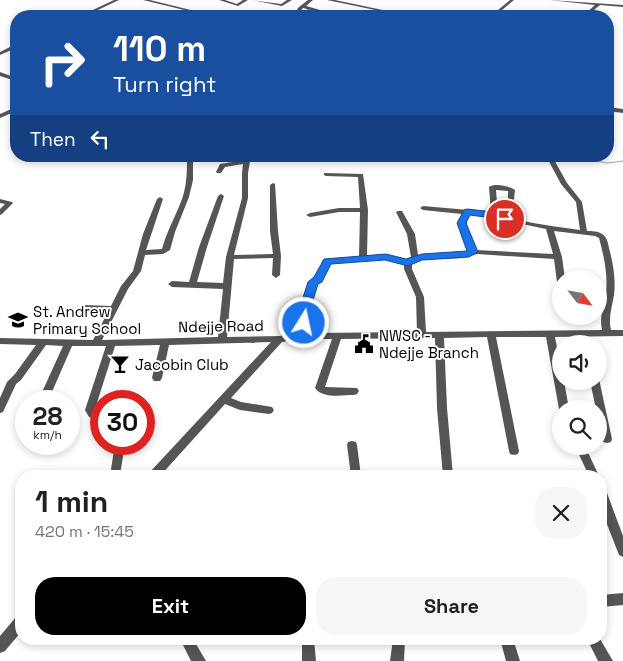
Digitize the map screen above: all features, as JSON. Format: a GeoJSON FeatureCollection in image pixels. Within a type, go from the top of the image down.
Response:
{"type":"FeatureCollection","features":[{"type":"Feature","properties":{"kind":"street"},"geometry":{"type":"LineString","coordinates":[[96,10],[118,0]]}},
{"type":"Feature","properties":{"kind":"street"},"geometry":{"type":"LineString","coordinates":[[145,0],[188,10]]}},
{"type":"Feature","properties":{"kind":"street"},"geometry":{"type":"LineString","coordinates":[[221,0],[238,4],[246,0]]}},
{"type":"Feature","properties":{"kind":"street"},"geometry":{"type":"LineString","coordinates":[[253,0],[282,5],[311,0]]}},
{"type":"Feature","properties":{"kind":"street"},"geometry":{"type":"LineString","coordinates":[[329,0],[378,10]]}},
{"type":"Feature","properties":{"kind":"street"},"geometry":{"type":"LineString","coordinates":[[500,10],[512,0]]}},
{"type":"Feature","properties":{"kind":"street"},"geometry":{"type":"LineString","coordinates":[[551,0],[598,2],[623,6]]}},
{"type":"Feature","properties":{"kind":"street"},"geometry":{"type":"LineString","coordinates":[[296,3],[317,10]]}},
{"type":"Feature","properties":{"kind":"street"},"geometry":{"type":"LineString","coordinates":[[142,253],[163,252],[166,250],[170,234],[185,200],[190,162]]}},
{"type":"Feature","properties":{"kind":"street"},"geometry":{"type":"LineString","coordinates":[[219,172],[222,165],[235,162]]}},
{"type":"Feature","properties":{"kind":"street"},"geometry":{"type":"LineString","coordinates":[[222,340],[230,257],[245,198],[245,173],[247,162]]}},
{"type":"Feature","properties":{"kind":"street"},"geometry":{"type":"LineString","coordinates":[[552,162],[564,184],[579,202],[584,232]]}},
{"type":"Feature","properties":{"kind":"street"},"geometry":{"type":"LineString","coordinates":[[326,174],[361,175],[364,210],[362,258]]}},
{"type":"Feature","properties":{"kind":"street"},"geometry":{"type":"LineString","coordinates":[[273,185],[274,231],[277,256],[276,275]]}},
{"type":"Feature","properties":{"kind":"street"},"geometry":{"type":"LineString","coordinates":[[494,215],[495,204],[491,187],[511,190],[511,199]]}},
{"type":"Feature","properties":{"kind":"street"},"geometry":{"type":"LineString","coordinates":[[192,285],[202,247],[221,196]]}},
{"type":"Feature","properties":{"kind":"street"},"geometry":{"type":"LineString","coordinates":[[96,343],[126,285],[138,272],[142,253],[160,199]]}},
{"type":"Feature","properties":{"kind":"street"},"geometry":{"type":"LineString","coordinates":[[0,201],[10,203],[0,213]]}},
{"type":"Feature","properties":{"kind":"street"},"geometry":{"type":"LineString","coordinates":[[423,208],[494,215],[550,228],[601,236],[606,247],[610,277],[610,294],[604,324],[607,333]]}},
{"type":"Feature","properties":{"kind":"street"},"geometry":{"type":"LineString","coordinates":[[310,215],[339,210],[364,210]]}},
{"type":"Feature","properties":{"kind":"street"},"geometry":{"type":"LineString","coordinates":[[400,212],[411,234],[411,261],[408,270],[420,297],[422,334]]}},
{"type":"Feature","properties":{"kind":"street"},"geometry":{"type":"LineString","coordinates":[[467,212],[462,223],[473,252]]}},
{"type":"Feature","properties":{"kind":"street"},"geometry":{"type":"LineString","coordinates":[[550,228],[560,270]]}},
{"type":"Feature","properties":{"kind":"street"},"geometry":{"type":"LineString","coordinates":[[304,336],[304,310],[313,282],[319,279],[325,264],[330,260],[386,257],[411,261],[461,256],[473,252],[558,257]]}},
{"type":"Feature","properties":{"kind":"street"},"geometry":{"type":"LineString","coordinates":[[230,257],[277,256]]}},
{"type":"Feature","properties":{"kind":"street"},"geometry":{"type":"LineString","coordinates":[[172,284],[226,286]]}},
{"type":"Feature","properties":{"kind":"street"},"geometry":{"type":"LineString","coordinates":[[83,308],[113,310]]}},
{"type":"Feature","properties":{"kind":"street"},"geometry":{"type":"LineString","coordinates":[[550,333],[562,400]]}},
{"type":"Feature","properties":{"kind":"street","name":"Ndejje Road"},"geometry":{"type":"LineString","coordinates":[[0,341],[96,343],[279,339],[304,336],[623,333]]}},
{"type":"Feature","properties":{"kind":"street"},"geometry":{"type":"LineString","coordinates":[[439,334],[442,408],[447,470]]}},
{"type":"Feature","properties":{"kind":"street"},"geometry":{"type":"LineString","coordinates":[[491,334],[514,451]]}},
{"type":"Feature","properties":{"kind":"street"},"geometry":{"type":"LineString","coordinates":[[338,336],[320,388],[324,391],[354,391]]}},
{"type":"Feature","properties":{"kind":"street"},"geometry":{"type":"LineString","coordinates":[[159,470],[279,339]]}},
{"type":"Feature","properties":{"kind":"street"},"geometry":{"type":"LineString","coordinates":[[0,409],[12,382],[18,377],[43,342]]}},
{"type":"Feature","properties":{"kind":"street"},"geometry":{"type":"LineString","coordinates":[[48,390],[69,342]]}},
{"type":"Feature","properties":{"kind":"street"},"geometry":{"type":"LineString","coordinates":[[96,390],[112,342]]}},
{"type":"Feature","properties":{"kind":"street"},"geometry":{"type":"LineString","coordinates":[[157,378],[164,342]]}},
{"type":"Feature","properties":{"kind":"street"},"geometry":{"type":"LineString","coordinates":[[224,399],[240,406],[269,410]]}},
{"type":"Feature","properties":{"kind":"street"},"geometry":{"type":"LineString","coordinates":[[352,445],[355,470]]}},
{"type":"Feature","properties":{"kind":"street"},"geometry":{"type":"LineString","coordinates":[[116,469],[118,455]]}},
{"type":"Feature","properties":{"kind":"street"},"geometry":{"type":"LineString","coordinates":[[584,455],[591,470]]}},
{"type":"Feature","properties":{"kind":"street"},"geometry":{"type":"LineString","coordinates":[[607,509],[623,551]]}},
{"type":"Feature","properties":{"kind":"street"},"geometry":{"type":"LineString","coordinates":[[607,600],[623,599]]}},
{"type":"Feature","properties":{"kind":"street"},"geometry":{"type":"LineString","coordinates":[[0,646],[15,629]]}},
{"type":"Feature","properties":{"kind":"street"},"geometry":{"type":"LineString","coordinates":[[189,645],[198,661]]}},
{"type":"Feature","properties":{"kind":"street"},"geometry":{"type":"LineString","coordinates":[[308,645],[309,661]]}},
{"type":"Feature","properties":{"kind":"street"},"geometry":{"type":"LineString","coordinates":[[397,661],[398,645]]}},
{"type":"Feature","properties":{"kind":"street"},"geometry":{"type":"LineString","coordinates":[[509,645],[513,661]]}},
{"type":"Feature","properties":{"kind":"street"},"geometry":{"type":"LineString","coordinates":[[597,645],[606,661]]}},
{"type":"Feature","properties":{"kind":"waterway"},"geometry":{"type":"LineString","coordinates":[[601,162],[623,161]]}},
{"type":"Feature","properties":{"kind":"place","name":"St. Andrew Primary School"},"geometry":{"type":"Point","coordinates":[18,320]}},
{"type":"Feature","properties":{"kind":"place","name":"NWSC - Ndejje Branch"},"geometry":{"type":"Point","coordinates":[364,344]}},
{"type":"Feature","properties":{"kind":"place","name":"Jacobin Club"},"geometry":{"type":"Point","coordinates":[120,364]}},
{"type":"Feature","properties":{"kind":"route"},"geometry":{"type":"LineString","coordinates":[[304,323],[304,310],[313,282],[319,279],[328,261],[386,257],[408,263],[415,258],[422,257],[461,256],[473,252],[462,223],[463,217],[467,212],[494,215],[505,219]]}}]}
